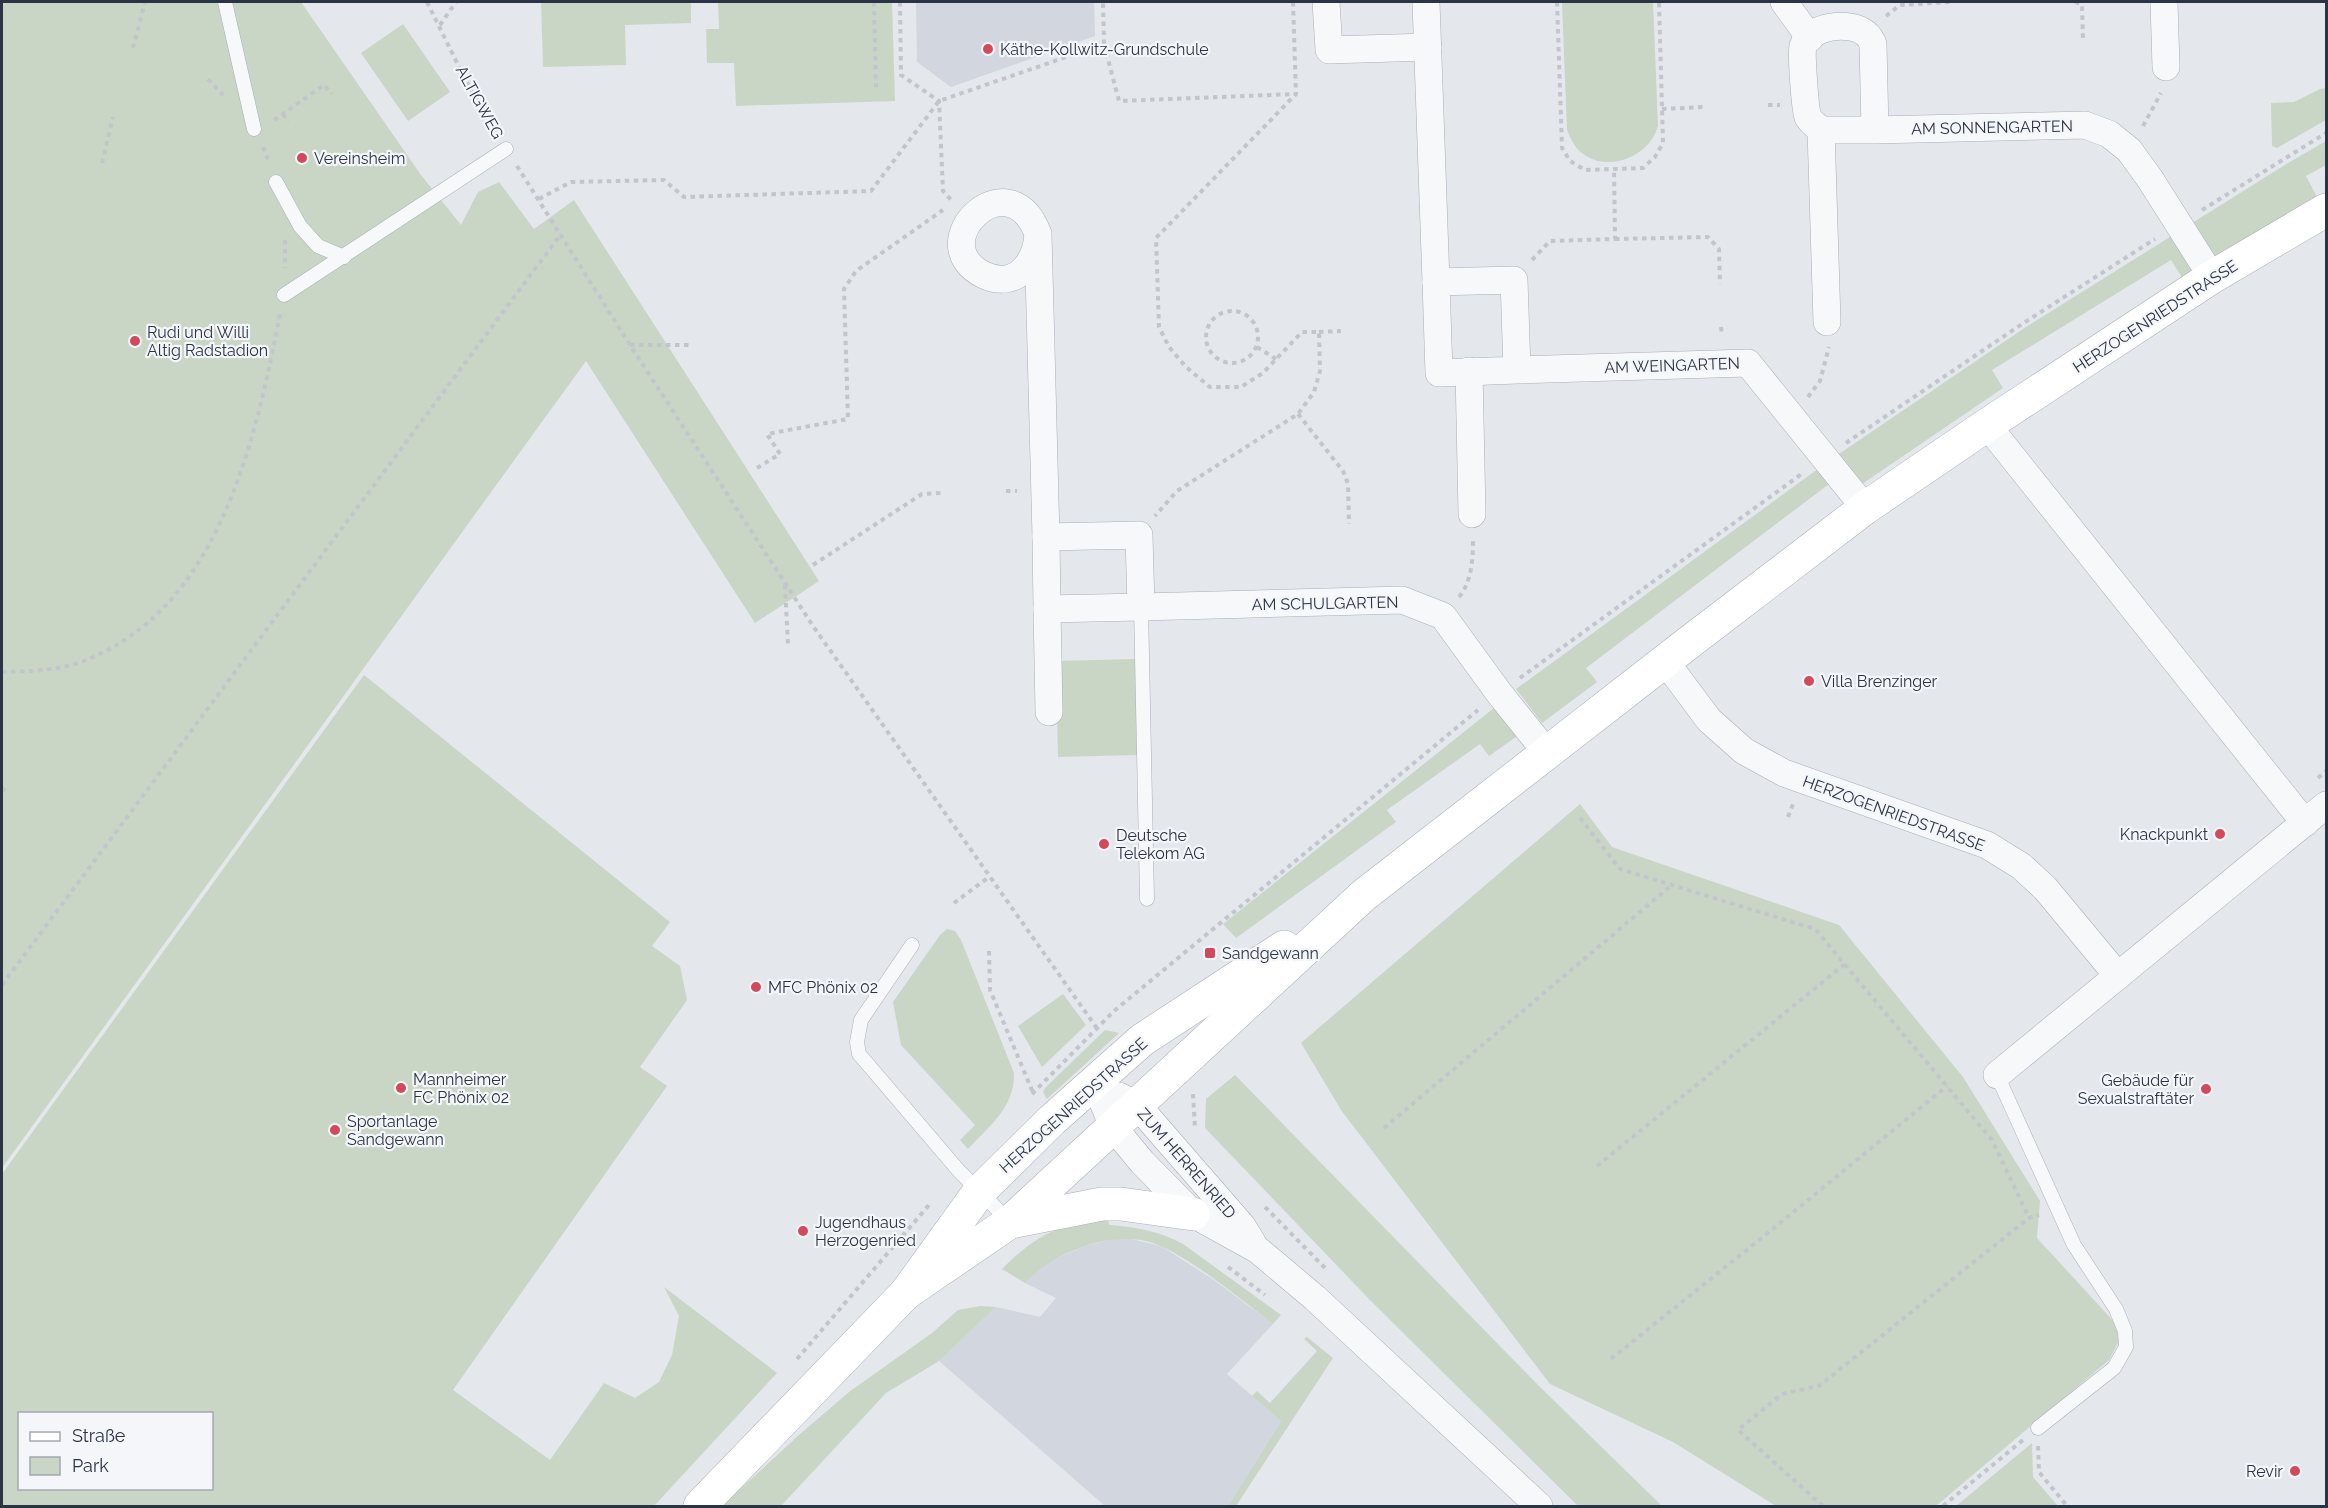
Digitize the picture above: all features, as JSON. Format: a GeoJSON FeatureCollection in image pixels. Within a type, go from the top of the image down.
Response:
{"type":"FeatureCollection","features":[{"type":"Feature","properties":{"kind":"street"},"geometry":{"type":"LineString","coordinates":[[1326,2],[1329,51],[1428,47]]}},
{"type":"Feature","properties":{"kind":"street","name":"AM WEINGARTEN"},"geometry":{"type":"LineString","coordinates":[[1426,2],[1439,373],[1748,363],[1865,508]]}},
{"type":"Feature","properties":{"kind":"street"},"geometry":{"type":"LineString","coordinates":[[1784,2],[1810,38]]}},
{"type":"Feature","properties":{"kind":"street"},"geometry":{"type":"LineString","coordinates":[[2164,2],[2166,75]]}},
{"type":"Feature","properties":{"kind":"street"},"geometry":{"type":"LineString","coordinates":[[1828,334],[1821,130],[1809,120],[1806,107],[1803,47],[1810,38],[1826,27],[1852,26],[1867,33],[1873,44],[1875,130]]}},
{"type":"Feature","properties":{"kind":"street","name":"AM SONNENGARTEN"},"geometry":{"type":"LineString","coordinates":[[1821,130],[2085,125],[2109,134],[2129,150],[2212,277]]}},
{"type":"Feature","properties":{"kind":"street"},"geometry":{"type":"LineString","coordinates":[[1038,234],[1037,248],[1029,266],[1022,273],[1006,278],[990,278],[974,270],[967,262],[961,247],[961,211],[981,208],[997,202],[1011,203],[1025,209],[1032,218],[1038,234],[1049,712]]}},
{"type":"Feature","properties":{"kind":"street","name":"HERZOGENRIEDSTRASSE"},"geometry":{"type":"LineString","coordinates":[[906,1293],[1011,1222],[1365,895],[1865,508],[2212,277],[2326,210]]}},
{"type":"Feature","properties":{"kind":"street"},"geometry":{"type":"LineString","coordinates":[[1436,282],[1514,280],[1517,370]]}},
{"type":"Feature","properties":{"kind":"street"},"geometry":{"type":"LineString","coordinates":[[1469,371],[1472,514]]}},
{"type":"Feature","properties":{"kind":"street"},"geometry":{"type":"LineString","coordinates":[[1987,425],[2305,823]]}},
{"type":"Feature","properties":{"kind":"street"},"geometry":{"type":"LineString","coordinates":[[1046,537],[1139,535],[1141,607]]}},
{"type":"Feature","properties":{"kind":"street","name":"AM SCHULGARTEN"},"geometry":{"type":"LineString","coordinates":[[1047,609],[1402,600],[1443,616]]}},
{"type":"Feature","properties":{"kind":"street"},"geometry":{"type":"LineString","coordinates":[[1443,616],[1499,693],[1547,753]]}},
{"type":"Feature","properties":{"kind":"street","name":"HERZOGENRIEDSTRASSE"},"geometry":{"type":"LineString","coordinates":[[1665,661],[1709,720],[1744,751],[1784,773],[1986,845],[2020,866],[2045,888],[2118,976]]}},
{"type":"Feature","properties":{"kind":"street"},"geometry":{"type":"LineString","coordinates":[[1997,1075],[2326,805]]}},
{"type":"Feature","properties":{"kind":"street","name":"HERZOGENRIEDSTRASSE"},"geometry":{"type":"LineString","coordinates":[[700,1506],[906,1293],[979,1192],[1052,1120],[1142,1040],[1365,895]]}},
{"type":"Feature","properties":{"kind":"street","name":"ZUM HERRENRIED"},"geometry":{"type":"LineString","coordinates":[[1095,1082],[1137,1105],[1242,1226],[1258,1250]]}},
{"type":"Feature","properties":{"kind":"street","name":"ZUM HERRENRIED"},"geometry":{"type":"LineString","coordinates":[[1095,1082],[1113,1127],[1142,1162],[1193,1214],[1258,1250],[1365,1344],[1539,1506]]}},
{"type":"Feature","properties":{"kind":"street"},"geometry":{"type":"LineString","coordinates":[[1011,1222],[1102,1204],[1121,1204],[1193,1214]]}},
{"type":"Feature","properties":{"kind":"lane"},"geometry":{"type":"LineString","coordinates":[[225,2],[260,127]]}},
{"type":"Feature","properties":{"kind":"lane"},"geometry":{"type":"LineString","coordinates":[[284,295],[506,149]]}},
{"type":"Feature","properties":{"kind":"lane"},"geometry":{"type":"LineString","coordinates":[[276,182],[300,226],[318,246],[344,257]]}},
{"type":"Feature","properties":{"kind":"lane"},"geometry":{"type":"LineString","coordinates":[[1141,607],[1147,899]]}},
{"type":"Feature","properties":{"kind":"lane"},"geometry":{"type":"LineString","coordinates":[[912,945],[861,1020],[857,1042],[859,1054],[979,1192],[1011,1222]]}},
{"type":"Feature","properties":{"kind":"lane"},"geometry":{"type":"LineString","coordinates":[[1997,1075],[2074,1245],[2116,1309],[2125,1330],[2126,1347],[2114,1368],[2038,1428]]}},
{"type":"Feature","properties":{"kind":"path"},"geometry":{"type":"LineString","coordinates":[[133,48],[145,2]]}},
{"type":"Feature","properties":{"kind":"path","name":"ALTIGWEG"},"geometry":{"type":"LineString","coordinates":[[427,2],[466,81],[506,149],[785,584],[1096,1027]]}},
{"type":"Feature","properties":{"kind":"path"},"geometry":{"type":"LineString","coordinates":[[440,25],[456,2]]}},
{"type":"Feature","properties":{"kind":"path"},"geometry":{"type":"LineString","coordinates":[[874,2],[876,89]]}},
{"type":"Feature","properties":{"kind":"path"},"geometry":{"type":"LineString","coordinates":[[900,2],[901,75],[939,101]]}},
{"type":"Feature","properties":{"kind":"path"},"geometry":{"type":"LineString","coordinates":[[1103,2],[1104,44],[1119,101],[1296,94]]}},
{"type":"Feature","properties":{"kind":"path"},"geometry":{"type":"LineString","coordinates":[[1293,2],[1296,94],[1156,238],[1159,327],[1169,347],[1186,367],[1210,387],[1241,387],[1263,373],[1302,332],[1341,331]]}},
{"type":"Feature","properties":{"kind":"path"},"geometry":{"type":"LineString","coordinates":[[1557,2],[1562,148],[1570,161],[1585,170],[1643,168],[1655,157],[1663,142],[1659,2]]}},
{"type":"Feature","properties":{"kind":"path"},"geometry":{"type":"LineString","coordinates":[[1867,33],[1900,5],[1950,2]]}},
{"type":"Feature","properties":{"kind":"path"},"geometry":{"type":"LineString","coordinates":[[2075,2],[2082,5],[2083,40]]}},
{"type":"Feature","properties":{"kind":"path"},"geometry":{"type":"LineString","coordinates":[[539,200],[571,182],[664,180],[684,197],[871,191],[939,101],[1104,44]]}},
{"type":"Feature","properties":{"kind":"path"},"geometry":{"type":"LineString","coordinates":[[2129,150],[2166,75]]}},
{"type":"Feature","properties":{"kind":"path"},"geometry":{"type":"LineString","coordinates":[[260,127],[324,85],[332,94]]}},
{"type":"Feature","properties":{"kind":"path"},"geometry":{"type":"LineString","coordinates":[[757,468],[780,454],[767,434],[848,419],[844,289],[856,271],[961,211],[943,190],[939,101]]}},
{"type":"Feature","properties":{"kind":"path"},"geometry":{"type":"LineString","coordinates":[[1662,109],[1705,107]]}},
{"type":"Feature","properties":{"kind":"path"},"geometry":{"type":"LineString","coordinates":[[283,114],[288,122]]}},
{"type":"Feature","properties":{"kind":"path"},"geometry":{"type":"LineString","coordinates":[[102,163],[113,117]]}},
{"type":"Feature","properties":{"kind":"path"},"geometry":{"type":"LineString","coordinates":[[1024,1102],[1096,1027],[1499,693],[1825,458],[2022,324],[2326,133]]}},
{"type":"Feature","properties":{"kind":"path"},"geometry":{"type":"LineString","coordinates":[[1614,170],[1615,239]]}},
{"type":"Feature","properties":{"kind":"path"},"geometry":{"type":"LineString","coordinates":[[2,985],[561,234]]}},
{"type":"Feature","properties":{"kind":"path"},"geometry":{"type":"LineString","coordinates":[[1514,280],[1550,241],[1708,237],[1719,249],[1720,284]]}},
{"type":"Feature","properties":{"kind":"path"},"geometry":{"type":"LineString","coordinates":[[2,672],[45,670],[77,663],[108,649],[140,630],[169,603],[190,575],[225,515],[249,445],[268,380],[284,295]]}},
{"type":"Feature","properties":{"kind":"path"},"geometry":{"type":"LineString","coordinates":[[1241,312],[1256,326],[1257,347],[1243,362],[1222,363],[1207,348],[1206,328],[1221,313],[1241,312]]}},
{"type":"Feature","properties":{"kind":"path"},"geometry":{"type":"LineString","coordinates":[[1139,535],[1177,491],[1299,414],[1314,392],[1320,371],[1319,332]]}},
{"type":"Feature","properties":{"kind":"path"},"geometry":{"type":"LineString","coordinates":[[1793,417],[1820,381],[1828,334]]}},
{"type":"Feature","properties":{"kind":"path"},"geometry":{"type":"LineString","coordinates":[[630,345],[689,345]]}},
{"type":"Feature","properties":{"kind":"path"},"geometry":{"type":"LineString","coordinates":[[1257,347],[1276,359]]}},
{"type":"Feature","properties":{"kind":"path"},"geometry":{"type":"LineString","coordinates":[[1299,414],[1343,471],[1348,484],[1349,524]]}},
{"type":"Feature","properties":{"kind":"path"},"geometry":{"type":"LineString","coordinates":[[813,565],[922,494],[943,493]]}},
{"type":"Feature","properties":{"kind":"path"},"geometry":{"type":"LineString","coordinates":[[1443,616],[1466,588],[1473,557]]}},
{"type":"Feature","properties":{"kind":"path"},"geometry":{"type":"LineString","coordinates":[[785,584],[788,645]]}},
{"type":"Feature","properties":{"kind":"path"},"geometry":{"type":"LineString","coordinates":[[2,788],[8,793]]}},
{"type":"Feature","properties":{"kind":"path"},"geometry":{"type":"LineString","coordinates":[[1788,818],[1793,804]]}},
{"type":"Feature","properties":{"kind":"path"},"geometry":{"type":"LineString","coordinates":[[1580,818],[1620,868],[1815,929],[1992,1140],[2030,1218]]}},
{"type":"Feature","properties":{"kind":"path"},"geometry":{"type":"LineString","coordinates":[[954,903],[990,877]]}},
{"type":"Feature","properties":{"kind":"path"},"geometry":{"type":"LineString","coordinates":[[1384,1128],[1673,884]]}},
{"type":"Feature","properties":{"kind":"path"},"geometry":{"type":"LineString","coordinates":[[989,951],[990,990],[1033,1093]]}},
{"type":"Feature","properties":{"kind":"path"},"geometry":{"type":"LineString","coordinates":[[1597,1166],[1845,964]]}},
{"type":"Feature","properties":{"kind":"path"},"geometry":{"type":"LineString","coordinates":[[1611,1359],[1947,1086]]}},
{"type":"Feature","properties":{"kind":"path"},"geometry":{"type":"LineString","coordinates":[[1194,1095],[1194,1114]]}},
{"type":"Feature","properties":{"kind":"path"},"geometry":{"type":"LineString","coordinates":[[789,1367],[934,1199]]}},
{"type":"Feature","properties":{"kind":"path"},"geometry":{"type":"LineString","coordinates":[[1823,1506],[1738,1430],[1782,1394],[1819,1386],[2030,1218],[2059,1209]]}},
{"type":"Feature","properties":{"kind":"path"},"geometry":{"type":"LineString","coordinates":[[1226,1266],[1268,1297]]}},
{"type":"Feature","properties":{"kind":"path"},"geometry":{"type":"LineString","coordinates":[[1944,1506],[2038,1428]]}},
{"type":"Feature","properties":{"kind":"path"},"geometry":{"type":"LineString","coordinates":[[2038,1428],[2039,1472],[2067,1506]]}},
{"type":"Feature","properties":{"kind":"shaded area","name":"Käthe-Kollwitz-Grundschule"},"geometry":{"type":"Polygon","coordinates":[[[916,2],[1094,2],[1095,36],[951,87],[917,62],[916,2]]]}},
{"type":"Feature","properties":{"kind":"shaded area"},"geometry":{"type":"Polygon","coordinates":[[[1112,1239],[1131,1239],[1161,1246],[1214,1280],[1273,1324],[1227,1374],[1281,1421],[1228,1506],[1105,1506],[939,1361],[996,1307],[1040,1317],[1056,1298],[1025,1283],[1040,1267],[1052,1260],[1088,1245],[1112,1239]]]}},
{"type":"Feature","properties":{"kind":"green space"},"geometry":{"type":"Polygon","coordinates":[[[2,2],[301,2],[421,175],[461,225],[478,192],[499,182],[534,229],[574,200],[819,581],[755,623],[586,361],[2,1168],[2,2]]]}},
{"type":"Feature","properties":{"kind":"green space"},"geometry":{"type":"Polygon","coordinates":[[[541,2],[691,2],[691,23],[625,25],[626,65],[543,67],[541,2]]]}},
{"type":"Feature","properties":{"kind":"green space"},"geometry":{"type":"Polygon","coordinates":[[[718,2],[892,2],[895,101],[736,106],[734,63],[707,63],[706,29],[719,29],[718,2]]]}},
{"type":"Feature","properties":{"kind":"green space"},"geometry":{"type":"Polygon","coordinates":[[[1562,2],[1653,2],[1658,126],[1654,137],[1646,146],[1627,159],[1604,162],[1592,159],[1577,148],[1567,130],[1562,2]]]}},
{"type":"Feature","properties":{"kind":"green space"},"geometry":{"type":"Polygon","coordinates":[[[403,24],[450,92],[408,121],[361,53],[403,24]]]}},
{"type":"Feature","properties":{"kind":"green space"},"geometry":{"type":"Polygon","coordinates":[[[2326,88],[2326,120],[2277,148],[2272,146],[2271,103],[2294,102],[2326,88]]]}},
{"type":"Feature","properties":{"kind":"green space"},"geometry":{"type":"Polygon","coordinates":[[[2326,141],[2326,165],[2306,176],[2318,199],[2183,279],[2171,260],[1992,370],[2003,388],[1840,499],[1829,484],[1586,668],[1597,682],[1542,723],[1516,689],[1833,458],[2023,329],[2326,141]]]}},
{"type":"Feature","properties":{"kind":"green space"},"geometry":{"type":"Polygon","coordinates":[[[1135,659],[1137,755],[1058,757],[1056,661],[1135,659]]]}},
{"type":"Feature","properties":{"kind":"green space","name":"Sportanlage Sandgewann"},"geometry":{"type":"Polygon","coordinates":[[[364,675],[670,922],[652,946],[680,966],[687,1000],[640,1067],[667,1086],[453,1390],[550,1460],[604,1383],[635,1398],[659,1382],[672,1355],[679,1316],[664,1287],[777,1373],[654,1506],[2,1506],[2,1174],[364,675]]]}},
{"type":"Feature","properties":{"kind":"green space"},"geometry":{"type":"Polygon","coordinates":[[[1499,704],[1520,734],[1489,756],[1480,744],[1387,810],[1396,822],[1236,938],[1223,924],[1499,704]]]}},
{"type":"Feature","properties":{"kind":"green space"},"geometry":{"type":"Polygon","coordinates":[[[1580,804],[1612,847],[1839,925],[1963,1077],[2040,1201],[2037,1238],[2116,1324],[2119,1341],[2109,1360],[1936,1506],[1776,1506],[1673,1442],[1550,1384],[1341,1110],[1301,1043],[1580,804]]]}},
{"type":"Feature","properties":{"kind":"green space"},"geometry":{"type":"Polygon","coordinates":[[[947,929],[955,931],[961,940],[1014,1073],[1010,1096],[1005,1106],[992,1124],[968,1149],[960,1140],[975,1125],[901,1045],[893,1002],[940,935],[947,929]]]}},
{"type":"Feature","properties":{"kind":"green space"},"geometry":{"type":"Polygon","coordinates":[[[1063,994],[1086,1025],[1042,1067],[1018,1026],[1063,994]]]}},
{"type":"Feature","properties":{"kind":"green space"},"geometry":{"type":"Polygon","coordinates":[[[1105,1030],[1119,1033],[1047,1099],[1043,1092],[1045,1088],[1105,1030]]]}},
{"type":"Feature","properties":{"kind":"green space"},"geometry":{"type":"Polygon","coordinates":[[[1235,1075],[1540,1387],[1662,1506],[1578,1506],[1370,1300],[1205,1128],[1206,1099],[1235,1075]]]}},
{"type":"Feature","properties":{"kind":"green space"},"geometry":{"type":"Polygon","coordinates":[[[1107,1214],[1109,1225],[1147,1230],[1183,1244],[1281,1315],[1273,1324],[1194,1265],[1146,1241],[1130,1239],[1091,1244],[1051,1261],[1025,1283],[1002,1269],[1027,1247],[1050,1232],[1107,1214]]]}},
{"type":"Feature","properties":{"kind":"green space"},"geometry":{"type":"Polygon","coordinates":[[[981,1306],[996,1307],[939,1361],[886,1393],[781,1506],[722,1506],[849,1392],[932,1333],[958,1310],[981,1306]]]}},
{"type":"Feature","properties":{"kind":"green space"},"geometry":{"type":"Polygon","coordinates":[[[1307,1337],[1333,1358],[1236,1506],[1228,1506],[1281,1421],[1252,1396],[1257,1391],[1270,1403],[1317,1351],[1304,1339],[1307,1337]]]}},
{"type":"Feature","properties":{"kind":"green space"},"geometry":{"type":"Polygon","coordinates":[[[2032,1443],[2033,1477],[2058,1506],[1956,1506],[2032,1443]]]}},
{"type":"Feature","properties":{"kind":"place","name":"Käthe-Kollwitz-Grundschule"},"geometry":{"type":"Point","coordinates":[988,49]}},
{"type":"Feature","properties":{"kind":"place","name":"Vereinsheim"},"geometry":{"type":"Point","coordinates":[302,158]}},
{"type":"Feature","properties":{"kind":"place","name":"Rudi und Willi Altig Radstadion"},"geometry":{"type":"Point","coordinates":[135,341]}},
{"type":"Feature","properties":{"kind":"place","name":"Villa Brenzinger"},"geometry":{"type":"Point","coordinates":[1809,681]}},
{"type":"Feature","properties":{"kind":"place","name":"Knackpunkt"},"geometry":{"type":"Point","coordinates":[2220,834]}},
{"type":"Feature","properties":{"kind":"place","name":"Deutsche Telekom AG"},"geometry":{"type":"Point","coordinates":[1104,844]}},
{"type":"Feature","properties":{"kind":"place","name":"Sandgewann"},"geometry":{"type":"Point","coordinates":[1210,953]}},
{"type":"Feature","properties":{"kind":"place","name":"MFC Phönix 02"},"geometry":{"type":"Point","coordinates":[756,987]}},
{"type":"Feature","properties":{"kind":"place","name":"Mannheimer FC Phönix 02"},"geometry":{"type":"Point","coordinates":[401,1088]}},
{"type":"Feature","properties":{"kind":"place","name":"Gebäude für Sexualstraftäter"},"geometry":{"type":"Point","coordinates":[2206,1089]}},
{"type":"Feature","properties":{"kind":"place","name":"Sportanlage Sandgewann"},"geometry":{"type":"Point","coordinates":[335,1130]}},
{"type":"Feature","properties":{"kind":"place","name":"Jugendhaus Herzogenried"},"geometry":{"type":"Point","coordinates":[803,1231]}},
{"type":"Feature","properties":{"kind":"place","name":"Revir"},"geometry":{"type":"Point","coordinates":[2295,1471]}}]}
